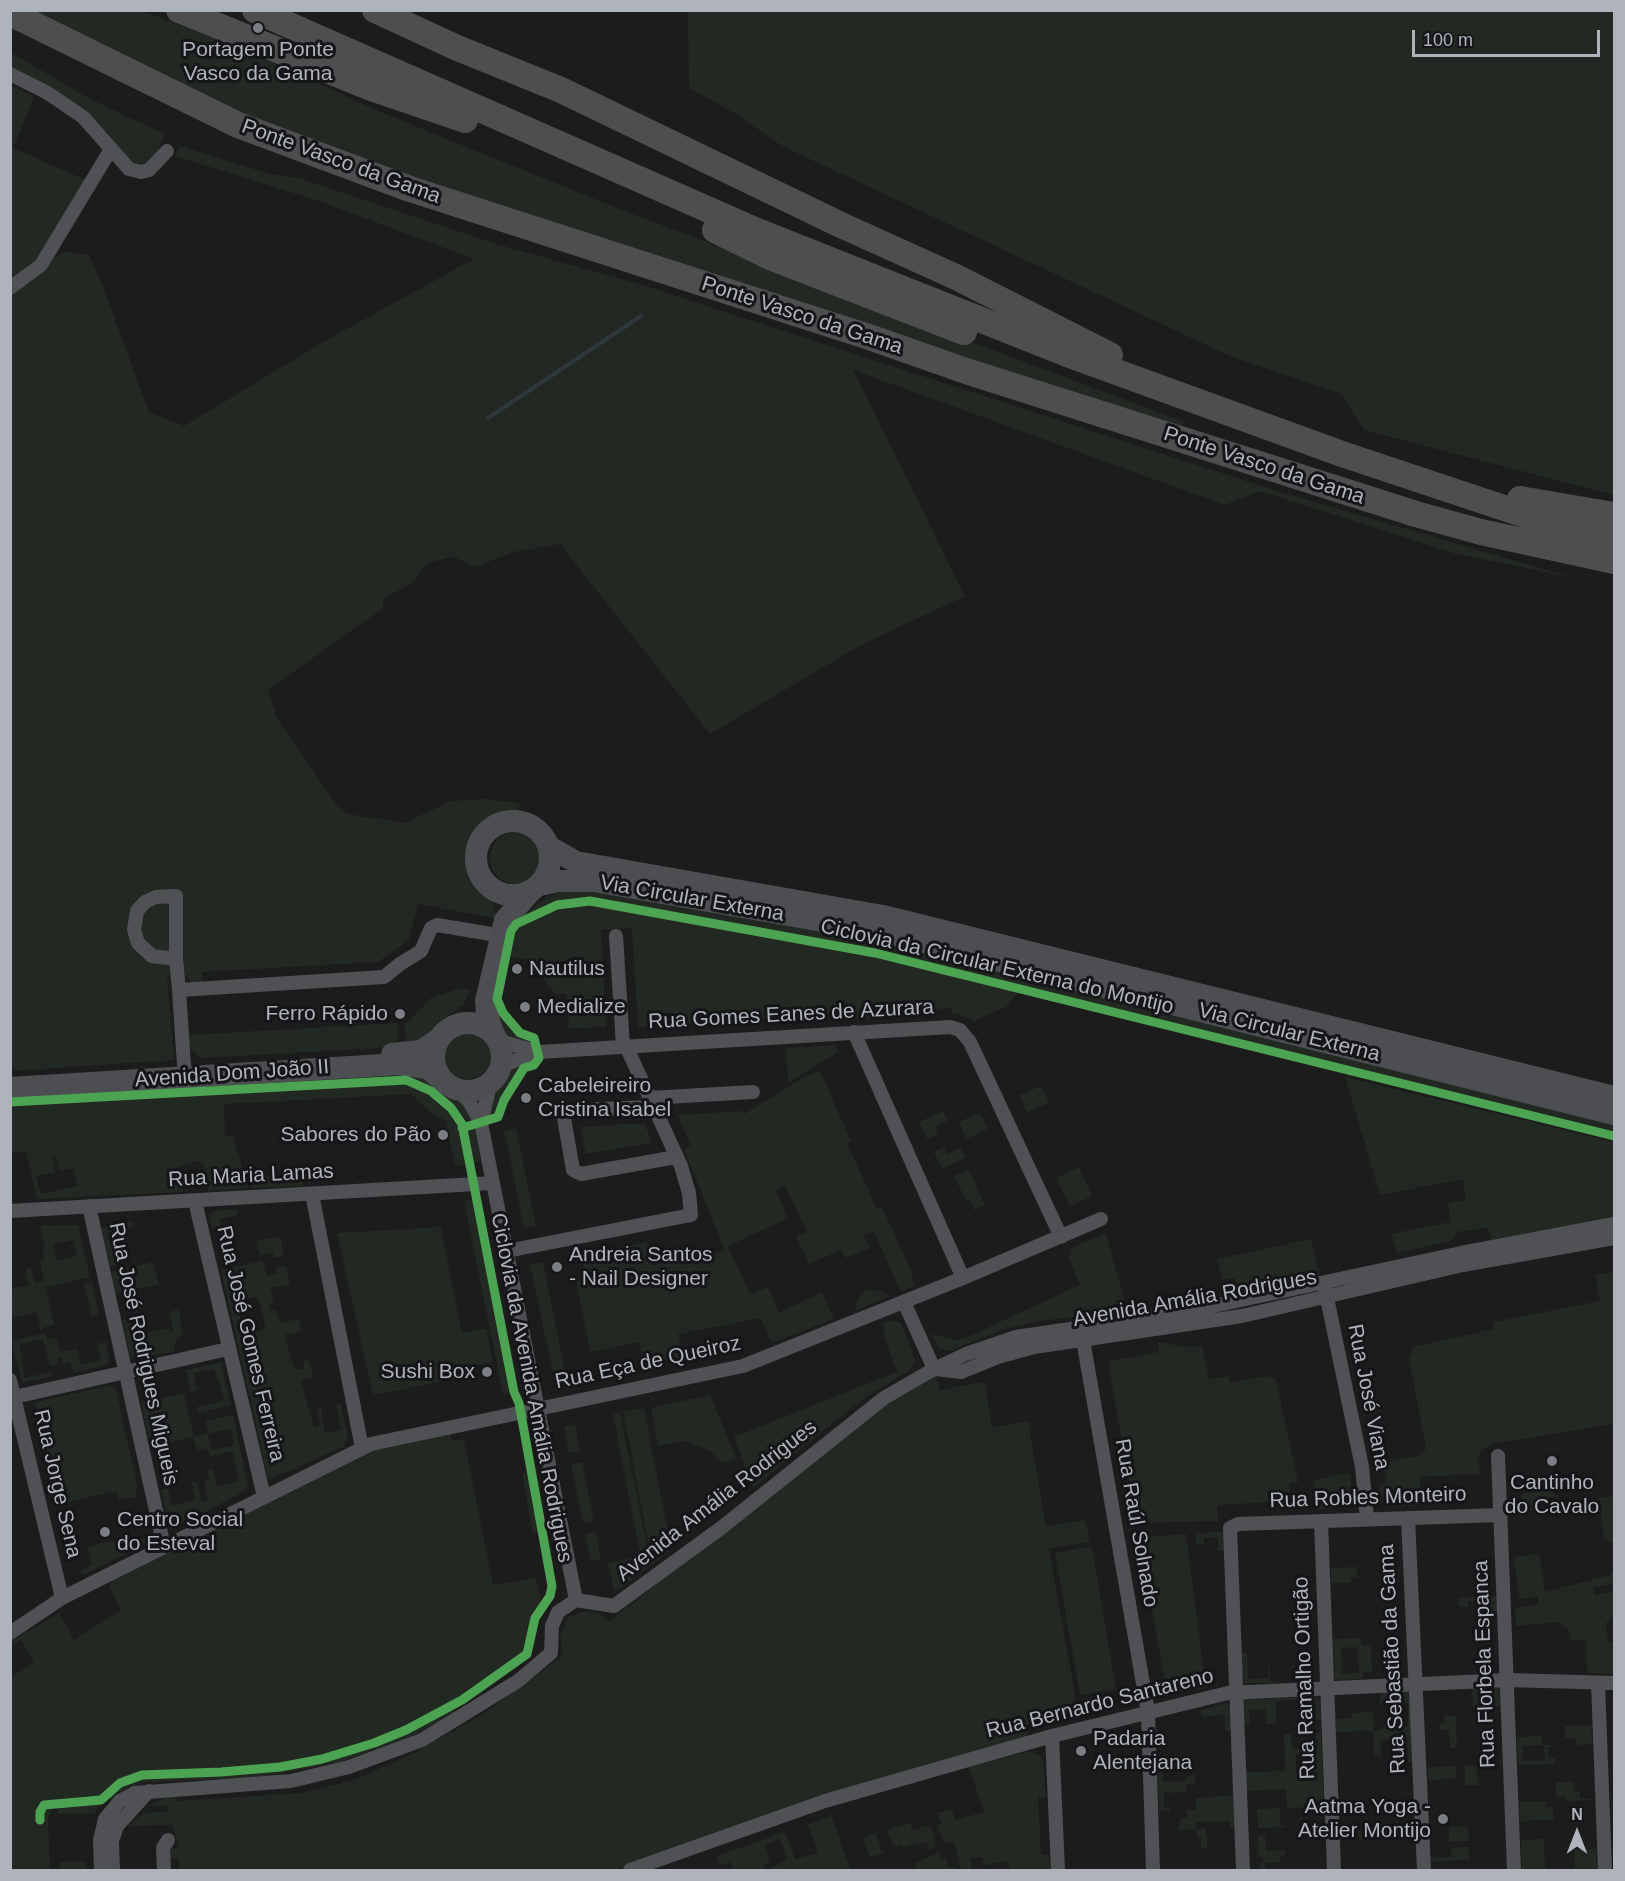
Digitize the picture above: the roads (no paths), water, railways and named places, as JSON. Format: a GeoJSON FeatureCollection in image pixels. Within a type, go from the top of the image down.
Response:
{"type":"FeatureCollection","features":[{"type":"Feature","properties":{"kind":"highway","name":"Ponte Vasco da Gama"},"geometry":{"type":"LineString","coordinates":[[179,10],[363,86],[437,108],[532,147],[770,257],[951,327],[1114,382],[1234,415]]}},
{"type":"Feature","properties":{"kind":"highway","name":"Ponte Vasco da Gama"},"geometry":{"type":"LineString","coordinates":[[255,10],[797,248],[1057,350],[1234,415],[1564,528],[1614,538]]}},
{"type":"Feature","properties":{"kind":"highway","name":"Ponte Vasco da Gama"},"geometry":{"type":"LineString","coordinates":[[375,10],[590,103],[812,212],[974,286],[1234,415]]}},
{"type":"Feature","properties":{"kind":"highway","name":"Ponte Vasco da Gama"},"geometry":{"type":"LineString","coordinates":[[10,13],[238,125],[410,189],[859,333],[966,371],[1481,532],[1614,561]]}},
{"type":"Feature","properties":{"kind":"highway"},"geometry":{"type":"LineString","coordinates":[[1442,485],[1614,515]]}},
{"type":"Feature","properties":{"kind":"highway"},"geometry":{"type":"LineString","coordinates":[[1550,504],[1614,523]]}},
{"type":"Feature","properties":{"kind":"highway"},"geometry":{"type":"LineString","coordinates":[[1481,532],[1614,569]]}},
{"type":"Feature","properties":{"kind":"main road"},"geometry":{"type":"LineString","coordinates":[[504,823],[526,824],[536,829],[548,846],[549,867],[536,887],[506,920],[486,1000],[487,1014],[501,1055],[494,1079],[474,1090],[451,1087],[435,1068],[435,1047],[475,1003],[495,909],[477,866],[476,856],[484,836],[493,827],[504,823]]}},
{"type":"Feature","properties":{"kind":"main road","name":"Via Circular Externa"},"geometry":{"type":"LineString","coordinates":[[548,846],[576,862],[894,918],[1614,1097]]}},
{"type":"Feature","properties":{"kind":"main road","name":"Via Circular Externa"},"geometry":{"type":"LineString","coordinates":[[536,887],[559,881],[594,881],[880,932],[1614,1114]]}},
{"type":"Feature","properties":{"kind":"main road"},"geometry":{"type":"LineString","coordinates":[[486,884],[508,895],[536,887]]}},
{"type":"Feature","properties":{"kind":"main road"},"geometry":{"type":"LineString","coordinates":[[447,1032],[473,1024],[483,1028],[495,1038]]}},
{"type":"Feature","properties":{"kind":"main road","name":"Avenida Dom João II"},"geometry":{"type":"LineString","coordinates":[[10,1074],[404,1053],[422,1051],[447,1032]]}},
{"type":"Feature","properties":{"kind":"main road","name":"Avenida Dom João II"},"geometry":{"type":"LineString","coordinates":[[10,1088],[399,1064],[427,1068],[451,1087]]}},
{"type":"Feature","properties":{"kind":"street"},"geometry":{"type":"LineString","coordinates":[[10,74],[46,92],[83,117],[124,166],[135,172],[149,170],[167,151]]}},
{"type":"Feature","properties":{"kind":"street"},"geometry":{"type":"LineString","coordinates":[[10,288],[41,265],[111,149]]}},
{"type":"Feature","properties":{"kind":"street"},"geometry":{"type":"LineString","coordinates":[[176,959],[152,956],[138,943],[134,920],[137,910],[145,902],[156,897],[177,896],[176,959],[184,1065]]}},
{"type":"Feature","properties":{"kind":"street"},"geometry":{"type":"LineString","coordinates":[[179,990],[384,977],[421,951],[431,928],[437,925],[491,934]]}},
{"type":"Feature","properties":{"kind":"street"},"geometry":{"type":"LineString","coordinates":[[507,1251],[691,1215],[686,1179],[624,1046],[616,936]]}},
{"type":"Feature","properties":{"kind":"street","name":"Rua Gomes Eanes de Azurara"},"geometry":{"type":"LineString","coordinates":[[494,1079],[507,1064],[520,1057],[539,1052],[950,1027],[960,1030],[970,1042],[1061,1237]]}},
{"type":"Feature","properties":{"kind":"street"},"geometry":{"type":"LineString","coordinates":[[854,1032],[963,1278]]}},
{"type":"Feature","properties":{"kind":"street","name":"Rua Gomes Eanes de Azurara"},"geometry":{"type":"LineString","coordinates":[[495,1038],[539,1052]]}},
{"type":"Feature","properties":{"kind":"street"},"geometry":{"type":"LineString","coordinates":[[482,1124],[494,1079]]}},
{"type":"Feature","properties":{"kind":"street"},"geometry":{"type":"LineString","coordinates":[[101,1870],[100,1840],[105,1819],[120,1801],[135,1793],[149,1791],[291,1781],[349,1767],[422,1740],[518,1681],[551,1653],[552,1626],[558,1612],[576,1600],[482,1124],[469,1101],[451,1087]]}},
{"type":"Feature","properties":{"kind":"street"},"geometry":{"type":"LineString","coordinates":[[676,1157],[581,1174],[573,1170],[564,1119],[566,1113],[571,1110],[753,1092]]}},
{"type":"Feature","properties":{"kind":"street","name":"Rua Maria Lamas"},"geometry":{"type":"LineString","coordinates":[[10,1210],[494,1183]]}},
{"type":"Feature","properties":{"kind":"street"},"geometry":{"type":"LineString","coordinates":[[312,1194],[362,1448]]}},
{"type":"Feature","properties":{"kind":"street","name":"Rua José Gomes Ferreira"},"geometry":{"type":"LineString","coordinates":[[195,1201],[264,1497]]}},
{"type":"Feature","properties":{"kind":"street","name":"Rua José Rodrigues Migueis"},"geometry":{"type":"LineString","coordinates":[[89,1206],[164,1547]]}},
{"type":"Feature","properties":{"kind":"street","name":"Rua Eça de Queiroz"},"geometry":{"type":"LineString","coordinates":[[10,1633],[62,1598],[362,1448],[388,1439],[743,1366],[963,1278],[1101,1219]]}},
{"type":"Feature","properties":{"kind":"street","name":"Avenida Amália Rodrigues"},"geometry":{"type":"LineString","coordinates":[[934,1369],[961,1372],[998,1357],[1034,1347],[1231,1318],[1326,1290],[1614,1224]]}},
{"type":"Feature","properties":{"kind":"street","name":"Avenida Amália Rodrigues"},"geometry":{"type":"LineString","coordinates":[[1462,1259],[1614,1238]]}},
{"type":"Feature","properties":{"kind":"street","name":"Avenida Amália Rodrigues"},"geometry":{"type":"LineString","coordinates":[[576,1600],[615,1606],[774,1487],[884,1398],[934,1369],[1016,1337],[1326,1290]]}},
{"type":"Feature","properties":{"kind":"street","name":"Rua José Viana"},"geometry":{"type":"LineString","coordinates":[[1326,1290],[1362,1467],[1367,1519]]}},
{"type":"Feature","properties":{"kind":"street"},"geometry":{"type":"LineString","coordinates":[[904,1302],[934,1369]]}},
{"type":"Feature","properties":{"kind":"street","name":"Rua Raúl Solnado"},"geometry":{"type":"LineString","coordinates":[[1083,1340],[1148,1712],[1153,1870]]}},
{"type":"Feature","properties":{"kind":"street"},"geometry":{"type":"LineString","coordinates":[[13,1398],[228,1349]]}},
{"type":"Feature","properties":{"kind":"street","name":"Rua Jorge Sena"},"geometry":{"type":"LineString","coordinates":[[10,1380],[62,1598]]}},
{"type":"Feature","properties":{"kind":"street","name":"Rua Florbela Espanca"},"geometry":{"type":"LineString","coordinates":[[1498,1456],[1514,1870]]}},
{"type":"Feature","properties":{"kind":"street","name":"Rua Robles Monteiro"},"geometry":{"type":"LineString","coordinates":[[1235,1692],[1230,1528],[1238,1524],[1500,1515]]}},
{"type":"Feature","properties":{"kind":"street","name":"Rua Sebastião da Gama"},"geometry":{"type":"LineString","coordinates":[[1408,1518],[1424,1870]]}},
{"type":"Feature","properties":{"kind":"street","name":"Rua Ramalho Ortigão"},"geometry":{"type":"LineString","coordinates":[[1321,1521],[1334,1870]]}},
{"type":"Feature","properties":{"kind":"street","name":"Rua Bernardo Santareno"},"geometry":{"type":"LineString","coordinates":[[630,1870],[825,1801],[1052,1736],[1235,1692],[1508,1680],[1614,1683]]}},
{"type":"Feature","properties":{"kind":"street"},"geometry":{"type":"LineString","coordinates":[[1598,1683],[1605,1870]]}},
{"type":"Feature","properties":{"kind":"street"},"geometry":{"type":"LineString","coordinates":[[1235,1692],[1243,1870]]}},
{"type":"Feature","properties":{"kind":"street"},"geometry":{"type":"LineString","coordinates":[[1052,1736],[1058,1870]]}},
{"type":"Feature","properties":{"kind":"street"},"geometry":{"type":"LineString","coordinates":[[113,1870],[112,1841],[117,1826],[149,1791]]}},
{"type":"Feature","properties":{"kind":"street"},"geometry":{"type":"LineString","coordinates":[[164,1870],[163,1848],[168,1840]]}},
{"type":"Feature","properties":{"kind":"waterway"},"geometry":{"type":"LineString","coordinates":[[488,418],[641,316]]}},
{"type":"Feature","properties":{"kind":"place","name":"Portagem Ponte Vasco da Gama"},"geometry":{"type":"Point","coordinates":[258,28]}},
{"type":"Feature","properties":{"kind":"place","name":"Nautilus"},"geometry":{"type":"Point","coordinates":[517,969]}},
{"type":"Feature","properties":{"kind":"place","name":"Medialize"},"geometry":{"type":"Point","coordinates":[525,1007]}},
{"type":"Feature","properties":{"kind":"place","name":"Ferro Rápido"},"geometry":{"type":"Point","coordinates":[400,1014]}},
{"type":"Feature","properties":{"kind":"place","name":"Cabeleireiro Cristina Isabel"},"geometry":{"type":"Point","coordinates":[526,1098]}},
{"type":"Feature","properties":{"kind":"place","name":"Sabores do Pão"},"geometry":{"type":"Point","coordinates":[443,1135]}},
{"type":"Feature","properties":{"kind":"place","name":"Andreia Santos - Nail Designer"},"geometry":{"type":"Point","coordinates":[557,1267]}},
{"type":"Feature","properties":{"kind":"place","name":"Sushi Box"},"geometry":{"type":"Point","coordinates":[487,1372]}},
{"type":"Feature","properties":{"kind":"place","name":"Cantinho do Cavalo"},"geometry":{"type":"Point","coordinates":[1552,1461]}},
{"type":"Feature","properties":{"kind":"place","name":"Centro Social do Esteval"},"geometry":{"type":"Point","coordinates":[105,1532]}},
{"type":"Feature","properties":{"kind":"place","name":"Padaria Alentejana"},"geometry":{"type":"Point","coordinates":[1081,1751]}},
{"type":"Feature","properties":{"kind":"place","name":"Aatma Yoga - Atelier Montijo"},"geometry":{"type":"Point","coordinates":[1443,1819]}}]}
